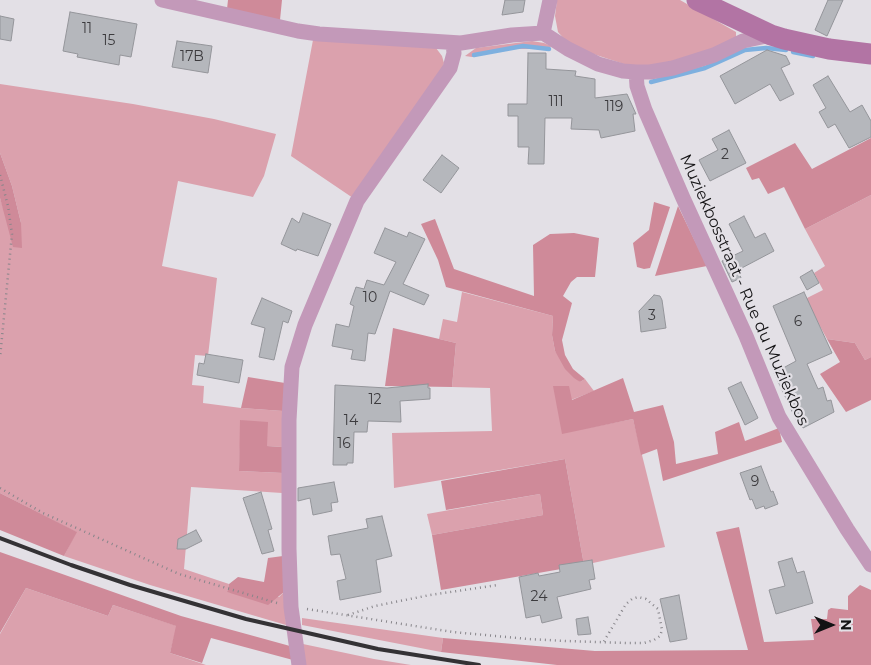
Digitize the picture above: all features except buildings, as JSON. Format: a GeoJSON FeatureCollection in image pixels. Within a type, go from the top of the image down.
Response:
{"type":"FeatureCollection","features":[{"type":"Feature","properties":{"kind":"main road"},"geometry":{"type":"LineString","coordinates":[[697,0],[771,35],[830,50],[871,54]]}},
{"type":"Feature","properties":{"kind":"street"},"geometry":{"type":"LineString","coordinates":[[162,0],[319,34],[380,36],[453,43],[543,33],[568,50],[598,64],[623,71],[636,72],[650,72],[673,68],[714,55],[744,42],[771,35]]}},
{"type":"Feature","properties":{"kind":"street"},"geometry":{"type":"LineString","coordinates":[[543,33],[550,0]]}},
{"type":"Feature","properties":{"kind":"street"},"geometry":{"type":"LineString","coordinates":[[299,665],[291,607],[288,517],[289,420],[292,367],[305,325],[357,201],[450,68],[454,53],[453,43]]}},
{"type":"Feature","properties":{"kind":"street","name":"Muziekbosstraat - Rue du Muziekbos"},"geometry":{"type":"LineString","coordinates":[[636,72],[637,86],[645,110],[746,336],[779,418],[847,530],[871,565]]}},
{"type":"Feature","properties":{"kind":"path"},"geometry":{"type":"LineString","coordinates":[[0,174],[8,206],[12,234],[0,358]]}},
{"type":"Feature","properties":{"kind":"path"},"geometry":{"type":"LineString","coordinates":[[0,488],[43,513],[74,528],[178,574],[291,607],[453,632],[528,639],[596,642],[644,643],[660,636],[662,630],[658,609],[646,600],[638,597],[632,598],[626,604],[603,642]]}},
{"type":"Feature","properties":{"kind":"path"},"geometry":{"type":"LineString","coordinates":[[347,615],[375,606],[430,594],[498,584]]}},
{"type":"Feature","properties":{"kind":"shaded area"},"geometry":{"type":"Polygon","coordinates":[[[228,0],[282,0],[280,20],[227,9],[228,0]]]}},
{"type":"Feature","properties":{"kind":"shaded area"},"geometry":{"type":"Polygon","coordinates":[[[557,0],[680,0],[736,32],[736,40],[679,60],[647,66],[627,65],[587,52],[566,41],[558,32],[555,16],[557,0]]]}},
{"type":"Feature","properties":{"kind":"shaded area"},"geometry":{"type":"Polygon","coordinates":[[[313,40],[436,48],[442,56],[444,63],[442,70],[353,198],[291,156],[313,40]]]}},
{"type":"Feature","properties":{"kind":"shaded area"},"geometry":{"type":"Polygon","coordinates":[[[532,41],[551,46],[549,49],[508,49],[472,57],[465,56],[476,48],[532,41]]]}},
{"type":"Feature","properties":{"kind":"shaded area"},"geometry":{"type":"Polygon","coordinates":[[[0,84],[133,104],[214,119],[276,134],[264,176],[253,197],[178,181],[162,266],[217,278],[208,356],[195,355],[192,385],[204,386],[203,403],[283,411],[283,447],[267,446],[241,420],[239,471],[283,473],[282,493],[191,487],[184,569],[229,584],[227,592],[279,597],[284,592],[286,625],[150,585],[64,556],[76,532],[0,493],[0,198],[3,207],[21,223],[12,186],[0,153],[0,84]]]}},
{"type":"Feature","properties":{"kind":"shaded area"},"geometry":{"type":"Polygon","coordinates":[[[871,138],[871,195],[805,229],[784,187],[768,194],[759,178],[752,180],[746,168],[795,143],[812,169],[871,138]]]}},
{"type":"Feature","properties":{"kind":"shaded area"},"geometry":{"type":"Polygon","coordinates":[[[0,153],[12,186],[21,223],[22,248],[13,247],[0,198],[0,153]]]}},
{"type":"Feature","properties":{"kind":"shaded area"},"geometry":{"type":"Polygon","coordinates":[[[871,195],[871,357],[865,360],[855,343],[827,339],[805,299],[823,290],[814,273],[825,266],[805,229],[871,195]]]}},
{"type":"Feature","properties":{"kind":"shaded area"},"geometry":{"type":"Polygon","coordinates":[[[654,202],[670,207],[650,268],[644,269],[637,267],[633,243],[649,230],[654,202]]]}},
{"type":"Feature","properties":{"kind":"shaded area"},"geometry":{"type":"Polygon","coordinates":[[[678,206],[707,266],[655,276],[657,270],[678,206]]]}},
{"type":"Feature","properties":{"kind":"shaded area"},"geometry":{"type":"Polygon","coordinates":[[[435,219],[454,269],[534,296],[533,245],[550,234],[574,233],[599,238],[595,277],[577,277],[571,282],[563,296],[572,303],[562,340],[565,355],[573,369],[585,379],[580,382],[574,378],[565,369],[555,351],[552,335],[553,316],[446,287],[438,260],[421,224],[435,219]]]}},
{"type":"Feature","properties":{"kind":"shaded area"},"geometry":{"type":"Polygon","coordinates":[[[462,292],[553,316],[552,335],[555,351],[580,382],[585,379],[594,391],[571,400],[562,433],[633,419],[665,547],[584,565],[565,459],[394,488],[392,433],[492,431],[490,388],[452,387],[456,343],[439,339],[443,319],[457,322],[462,292]]]}},
{"type":"Feature","properties":{"kind":"shaded area"},"geometry":{"type":"Polygon","coordinates":[[[393,328],[456,343],[452,387],[385,386],[393,328]]]}},
{"type":"Feature","properties":{"kind":"shaded area"},"geometry":{"type":"Polygon","coordinates":[[[827,339],[855,343],[865,360],[871,357],[871,400],[846,412],[820,374],[840,362],[827,339]]]}},
{"type":"Feature","properties":{"kind":"shaded area"},"geometry":{"type":"Polygon","coordinates":[[[248,377],[285,383],[283,411],[241,408],[248,377]]]}},
{"type":"Feature","properties":{"kind":"shaded area"},"geometry":{"type":"Polygon","coordinates":[[[623,378],[634,412],[663,405],[674,442],[676,464],[718,454],[715,432],[739,422],[745,441],[779,428],[782,442],[663,481],[657,449],[641,455],[633,419],[562,434],[553,386],[569,386],[572,400],[623,378]]]}},
{"type":"Feature","properties":{"kind":"shaded area"},"geometry":{"type":"Polygon","coordinates":[[[240,420],[268,422],[267,446],[283,447],[283,473],[239,471],[240,420]]]}},
{"type":"Feature","properties":{"kind":"shaded area"},"geometry":{"type":"Polygon","coordinates":[[[565,459],[584,565],[441,590],[432,535],[543,515],[540,494],[446,510],[441,481],[565,459]]]}},
{"type":"Feature","properties":{"kind":"shaded area"},"geometry":{"type":"Polygon","coordinates":[[[0,493],[77,532],[64,556],[0,530],[0,493]]]}},
{"type":"Feature","properties":{"kind":"shaded area"},"geometry":{"type":"Polygon","coordinates":[[[540,494],[543,515],[432,535],[427,514],[540,494]]]}},
{"type":"Feature","properties":{"kind":"shaded area"},"geometry":{"type":"Polygon","coordinates":[[[739,527],[764,642],[814,640],[811,619],[827,619],[828,610],[831,608],[848,610],[848,596],[860,585],[871,590],[871,665],[557,665],[441,652],[443,638],[595,651],[748,650],[716,532],[739,527]]]}},
{"type":"Feature","properties":{"kind":"shaded area"},"geometry":{"type":"Polygon","coordinates":[[[0,552],[181,616],[290,646],[293,660],[211,638],[202,663],[170,653],[176,626],[113,605],[108,616],[26,588],[0,633],[0,552]]]}},
{"type":"Feature","properties":{"kind":"shaded area"},"geometry":{"type":"Polygon","coordinates":[[[283,556],[284,592],[268,605],[227,592],[229,584],[238,577],[264,582],[268,558],[283,556]]]}},
{"type":"Feature","properties":{"kind":"shaded area"},"geometry":{"type":"Polygon","coordinates":[[[26,588],[108,616],[113,605],[177,626],[170,653],[206,665],[0,665],[0,634],[26,588]]]}},
{"type":"Feature","properties":{"kind":"shaded area"},"geometry":{"type":"Polygon","coordinates":[[[302,618],[443,638],[441,652],[302,625],[302,618]]]}},
{"type":"Feature","properties":{"kind":"shaded area"},"geometry":{"type":"Polygon","coordinates":[[[303,644],[374,659],[411,665],[305,665],[303,644]]]}},
{"type":"Feature","properties":{"kind":"waterway"},"geometry":{"type":"LineString","coordinates":[[474,55],[523,46],[549,49]]}},
{"type":"Feature","properties":{"kind":"waterway"},"geometry":{"type":"LineString","coordinates":[[651,82],[705,68],[745,50],[766,48],[786,50]]}},
{"type":"Feature","properties":{"kind":"waterway"},"geometry":{"type":"LineString","coordinates":[[793,52],[813,56]]}},
{"type":"Feature","properties":{"kind":"railway"},"geometry":{"type":"LineString","coordinates":[[0,538],[130,585],[246,619],[378,649],[479,665]]}}]}
